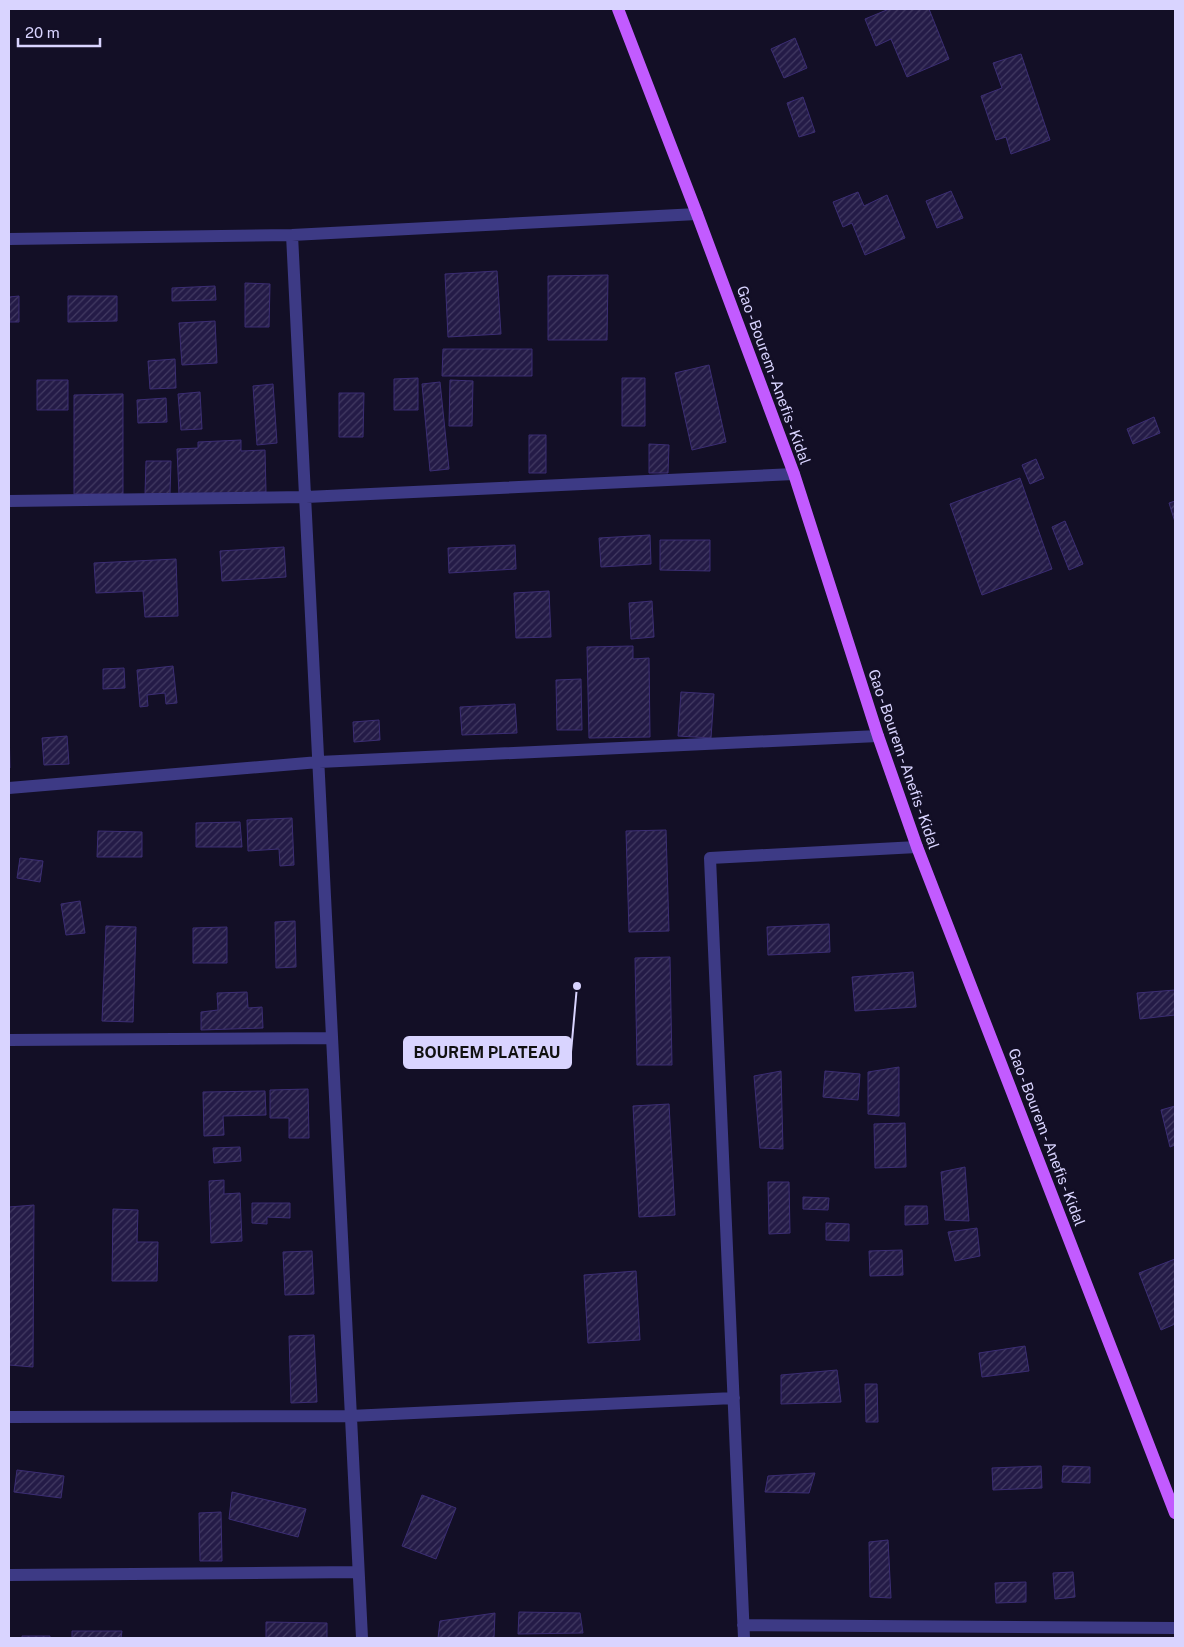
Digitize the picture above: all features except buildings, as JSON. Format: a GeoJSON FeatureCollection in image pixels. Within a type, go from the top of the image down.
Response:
{"type":"FeatureCollection","features":[{"type":"Feature","properties":{"kind":"main road","name":"Gao - Bourem - Anefis - Kidal"},"geometry":{"type":"LineString","coordinates":[[618,9],[794,474],[878,736],[917,847],[1175,1513]]}},
{"type":"Feature","properties":{"kind":"street"},"geometry":{"type":"LineString","coordinates":[[9,240],[292,235],[697,214]]}},
{"type":"Feature","properties":{"kind":"street"},"geometry":{"type":"LineString","coordinates":[[292,235],[362,1638]]}},
{"type":"Feature","properties":{"kind":"street"},"geometry":{"type":"LineString","coordinates":[[9,501],[306,497],[794,474]]}},
{"type":"Feature","properties":{"kind":"street"},"geometry":{"type":"LineString","coordinates":[[9,788],[318,762],[878,736]]}},
{"type":"Feature","properties":{"kind":"street"},"geometry":{"type":"LineString","coordinates":[[744,1638],[710,858],[917,847]]}},
{"type":"Feature","properties":{"kind":"street"},"geometry":{"type":"LineString","coordinates":[[9,1040],[332,1038]]}},
{"type":"Feature","properties":{"kind":"street"},"geometry":{"type":"LineString","coordinates":[[9,1417],[350,1416],[734,1398]]}},
{"type":"Feature","properties":{"kind":"street"},"geometry":{"type":"LineString","coordinates":[[9,1575],[358,1572]]}},
{"type":"Feature","properties":{"kind":"street"},"geometry":{"type":"LineString","coordinates":[[744,1625],[1175,1628]]}},
{"type":"Feature","properties":{"kind":"place","name":"BOUREM PLATEAU"},"geometry":{"type":"Point","coordinates":[577,986]}}]}
